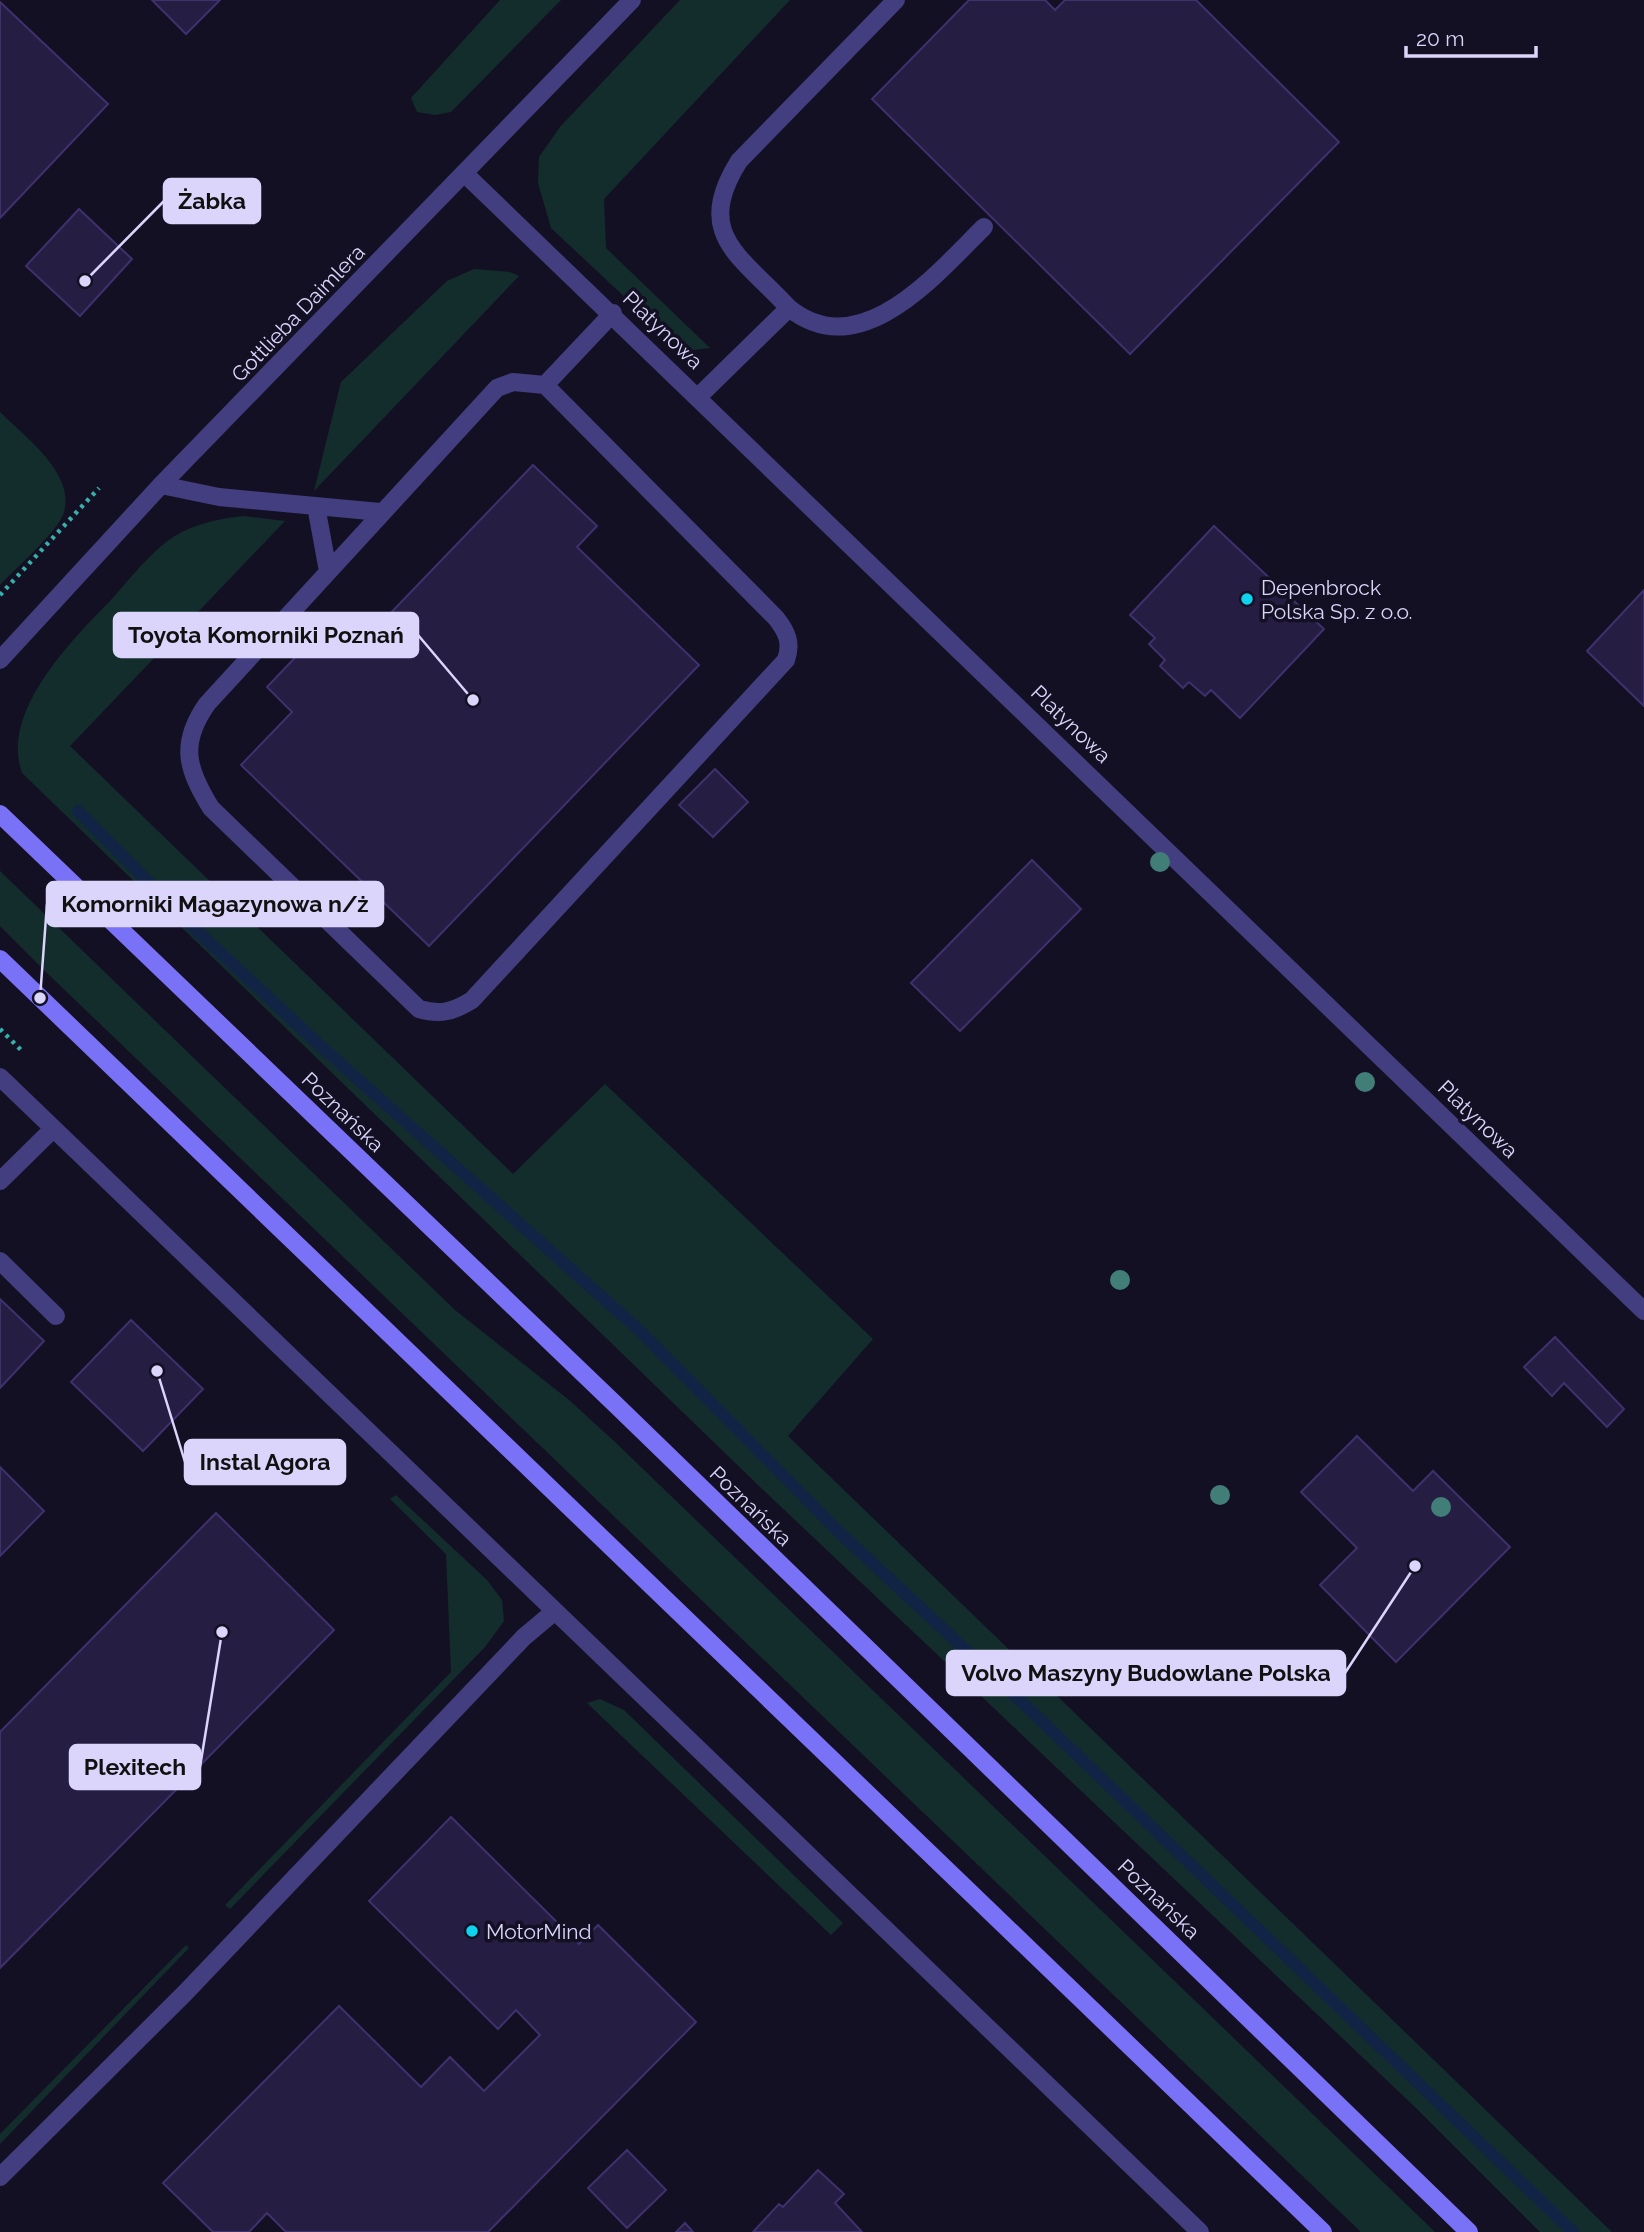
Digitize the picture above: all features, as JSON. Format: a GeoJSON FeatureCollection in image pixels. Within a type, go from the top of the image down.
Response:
{"type":"FeatureCollection","features":[{"type":"Feature","properties":{"kind":"main road","name":"Poznańska"},"geometry":{"type":"LineString","coordinates":[[0,814],[605,1395],[1469,2232]]}},
{"type":"Feature","properties":{"kind":"main road"},"geometry":{"type":"LineString","coordinates":[[0,958],[1324,2232]]}},
{"type":"Feature","properties":{"kind":"street","name":"Gottlieba Daimlera"},"geometry":{"type":"LineString","coordinates":[[0,660],[161,485],[632,0]]}},
{"type":"Feature","properties":{"kind":"street"},"geometry":{"type":"LineString","coordinates":[[896,0],[739,161],[725,183],[718,207],[719,227],[729,244],[789,308],[802,319],[823,326],[851,325],[878,317],[900,306],[984,227]]}},
{"type":"Feature","properties":{"kind":"street","name":"Platynowa"},"geometry":{"type":"LineString","coordinates":[[464,173],[613,313],[1644,1311]]}},
{"type":"Feature","properties":{"kind":"street"},"geometry":{"type":"LineString","coordinates":[[699,396],[789,308]]}},
{"type":"Feature","properties":{"kind":"street"},"geometry":{"type":"LineString","coordinates":[[545,386],[613,313]]}},
{"type":"Feature","properties":{"kind":"street"},"geometry":{"type":"LineString","coordinates":[[513,382],[545,386],[776,618],[783,627],[790,649],[786,660],[472,1000],[456,1010],[436,1014],[419,1009],[211,808],[195,783],[189,760],[195,722],[208,704],[380,512],[497,388],[513,382]]}},
{"type":"Feature","properties":{"kind":"street"},"geometry":{"type":"LineString","coordinates":[[161,485],[219,497],[380,512]]}},
{"type":"Feature","properties":{"kind":"street"},"geometry":{"type":"LineString","coordinates":[[316,506],[328,570]]}},
{"type":"Feature","properties":{"kind":"street"},"geometry":{"type":"LineString","coordinates":[[0,1077],[1200,2232]]}},
{"type":"Feature","properties":{"kind":"street"},"geometry":{"type":"LineString","coordinates":[[0,1181],[53,1129]]}},
{"type":"Feature","properties":{"kind":"street"},"geometry":{"type":"LineString","coordinates":[[0,1261],[56,1316]]}},
{"type":"Feature","properties":{"kind":"street"},"geometry":{"type":"LineString","coordinates":[[0,2177],[185,1993],[524,1637],[555,1611]]}},
{"type":"Feature","properties":{"kind":"path"},"geometry":{"type":"LineString","coordinates":[[1,592],[99,488]]}},
{"type":"Feature","properties":{"kind":"green space"},"geometry":{"type":"Polygon","coordinates":[[[500,0],[561,0],[451,112],[435,115],[417,112],[411,98],[500,0]]]}},
{"type":"Feature","properties":{"kind":"green space"},"geometry":{"type":"Polygon","coordinates":[[[680,0],[790,0],[604,199],[606,248],[710,348],[693,350],[677,346],[551,228],[538,183],[539,157],[560,127],[680,0]]]}},
{"type":"Feature","properties":{"kind":"green space"},"geometry":{"type":"Polygon","coordinates":[[[474,269],[510,272],[519,276],[314,491],[341,382],[447,281],[474,269]]]}},
{"type":"Feature","properties":{"kind":"green space"},"geometry":{"type":"Polygon","coordinates":[[[0,412],[56,471],[66,500],[59,523],[0,585],[0,412]]]}},
{"type":"Feature","properties":{"kind":"green space"},"geometry":{"type":"Polygon","coordinates":[[[244,516],[285,521],[70,746],[513,1174],[605,1084],[873,1339],[788,1436],[1612,2232],[1540,2232],[1414,2106],[757,1484],[22,773],[18,750],[21,726],[30,702],[60,656],[77,636],[143,563],[165,543],[203,524],[244,516]]]}},
{"type":"Feature","properties":{"kind":"green space"},"geometry":{"type":"Polygon","coordinates":[[[0,871],[455,1310],[569,1400],[615,1442],[1435,2232],[1361,2232],[0,926],[0,871]]]}},
{"type":"Feature","properties":{"kind":"green space"},"geometry":{"type":"Polygon","coordinates":[[[396,1495],[487,1580],[502,1600],[504,1621],[485,1647],[230,1909],[225,1905],[451,1672],[446,1554],[390,1499],[396,1495]]]}},
{"type":"Feature","properties":{"kind":"green space"},"geometry":{"type":"Polygon","coordinates":[[[600,1699],[624,1710],[843,1923],[831,1935],[587,1703],[600,1699]]]}},
{"type":"Feature","properties":{"kind":"green space"},"geometry":{"type":"Polygon","coordinates":[[[186,1945],[189,1948],[0,2144],[0,2134],[186,1945]]]}},
{"type":"Feature","properties":{"kind":"building"},"geometry":{"type":"Polygon","coordinates":[[[152,0],[220,0],[186,34],[152,0]]]}},
{"type":"Feature","properties":{"kind":"building"},"geometry":{"type":"Polygon","coordinates":[[[969,0],[1045,0],[1055,10],[1065,0],[1196,0],[1339,142],[1130,354],[872,99],[969,0]]]}},
{"type":"Feature","properties":{"kind":"building"},"geometry":{"type":"Polygon","coordinates":[[[0,2],[108,104],[0,218],[0,2]]]}},
{"type":"Feature","properties":{"kind":"building"},"geometry":{"type":"Polygon","coordinates":[[[79,209],[132,259],[80,316],[26,266],[79,209]]]}},
{"type":"Feature","properties":{"kind":"building"},"geometry":{"type":"Polygon","coordinates":[[[533,465],[597,526],[577,547],[699,665],[429,946],[241,765],[292,712],[267,687],[329,622],[356,649],[533,465]]]}},
{"type":"Feature","properties":{"kind":"building"},"geometry":{"type":"Polygon","coordinates":[[[1214,526],[1324,629],[1240,718],[1211,690],[1205,696],[1189,682],[1183,688],[1160,666],[1165,660],[1149,644],[1155,638],[1130,615],[1214,526]]]}},
{"type":"Feature","properties":{"kind":"building"},"geometry":{"type":"Polygon","coordinates":[[[1644,590],[1644,706],[1587,651],[1644,590]]]}},
{"type":"Feature","properties":{"kind":"building"},"geometry":{"type":"Polygon","coordinates":[[[715,769],[748,802],[713,837],[679,805],[715,769]]]}},
{"type":"Feature","properties":{"kind":"building"},"geometry":{"type":"Polygon","coordinates":[[[1032,860],[1081,909],[960,1031],[911,983],[1032,860]]]}},
{"type":"Feature","properties":{"kind":"building"},"geometry":{"type":"Polygon","coordinates":[[[0,1299],[44,1341],[0,1388],[0,1299]]]}},
{"type":"Feature","properties":{"kind":"building"},"geometry":{"type":"Polygon","coordinates":[[[131,1320],[203,1389],[143,1451],[71,1382],[131,1320]]]}},
{"type":"Feature","properties":{"kind":"building"},"geometry":{"type":"Polygon","coordinates":[[[1555,1337],[1624,1409],[1607,1427],[1564,1383],[1552,1396],[1524,1367],[1555,1337]]]}},
{"type":"Feature","properties":{"kind":"building"},"geometry":{"type":"Polygon","coordinates":[[[1357,1436],[1413,1491],[1433,1471],[1510,1547],[1396,1662],[1320,1585],[1357,1548],[1301,1492],[1357,1436]]]}},
{"type":"Feature","properties":{"kind":"building"},"geometry":{"type":"Polygon","coordinates":[[[0,1467],[44,1511],[0,1556],[0,1467]]]}},
{"type":"Feature","properties":{"kind":"building"},"geometry":{"type":"Polygon","coordinates":[[[216,1513],[334,1630],[0,1968],[0,1732],[216,1513]]]}},
{"type":"Feature","properties":{"kind":"building"},"geometry":{"type":"Polygon","coordinates":[[[451,1817],[579,1944],[598,1925],[696,2022],[488,2232],[286,2232],[267,2213],[249,2232],[213,2232],[163,2183],[339,2006],[421,2087],[450,2057],[484,2091],[540,2035],[516,2010],[498,2029],[369,1901],[451,1817]]]}},
{"type":"Feature","properties":{"kind":"building"},"geometry":{"type":"Polygon","coordinates":[[[627,2150],[666,2190],[627,2228],[588,2188],[627,2150]]]}},
{"type":"Feature","properties":{"kind":"building"},"geometry":{"type":"Polygon","coordinates":[[[818,2170],[844,2194],[835,2203],[862,2232],[753,2232],[779,2204],[783,2207],[818,2170]]]}},
{"type":"Feature","properties":{"kind":"building"},"geometry":{"type":"Polygon","coordinates":[[[685,2223],[693,2232],[676,2232],[685,2223]]]}},
{"type":"Feature","properties":{"kind":"waterway"},"geometry":{"type":"LineString","coordinates":[[78,811],[194,928],[315,1041],[640,1331],[841,1534],[1027,1707],[1573,2232]]}},
{"type":"Feature","properties":{"kind":"place","name":"Żabka"},"geometry":{"type":"Point","coordinates":[85,281]}},
{"type":"Feature","properties":{"kind":"place","name":"Depenbrock Polska Sp. z o.o."},"geometry":{"type":"Point","coordinates":[1247,599]}},
{"type":"Feature","properties":{"kind":"place","name":"Toyota Komorniki Poznań"},"geometry":{"type":"Point","coordinates":[473,700]}},
{"type":"Feature","properties":{"kind":"place","name":"Komorniki Magazynowa n/ż"},"geometry":{"type":"Point","coordinates":[40,998]}},
{"type":"Feature","properties":{"kind":"place","name":"Instal Agora"},"geometry":{"type":"Point","coordinates":[157,1371]}},
{"type":"Feature","properties":{"kind":"place","name":"Volvo Maszyny Budowlane Polska"},"geometry":{"type":"Point","coordinates":[1415,1566]}},
{"type":"Feature","properties":{"kind":"place","name":"Plexitech"},"geometry":{"type":"Point","coordinates":[222,1632]}},
{"type":"Feature","properties":{"kind":"place","name":"MotorMind"},"geometry":{"type":"Point","coordinates":[472,1931]}}]}
